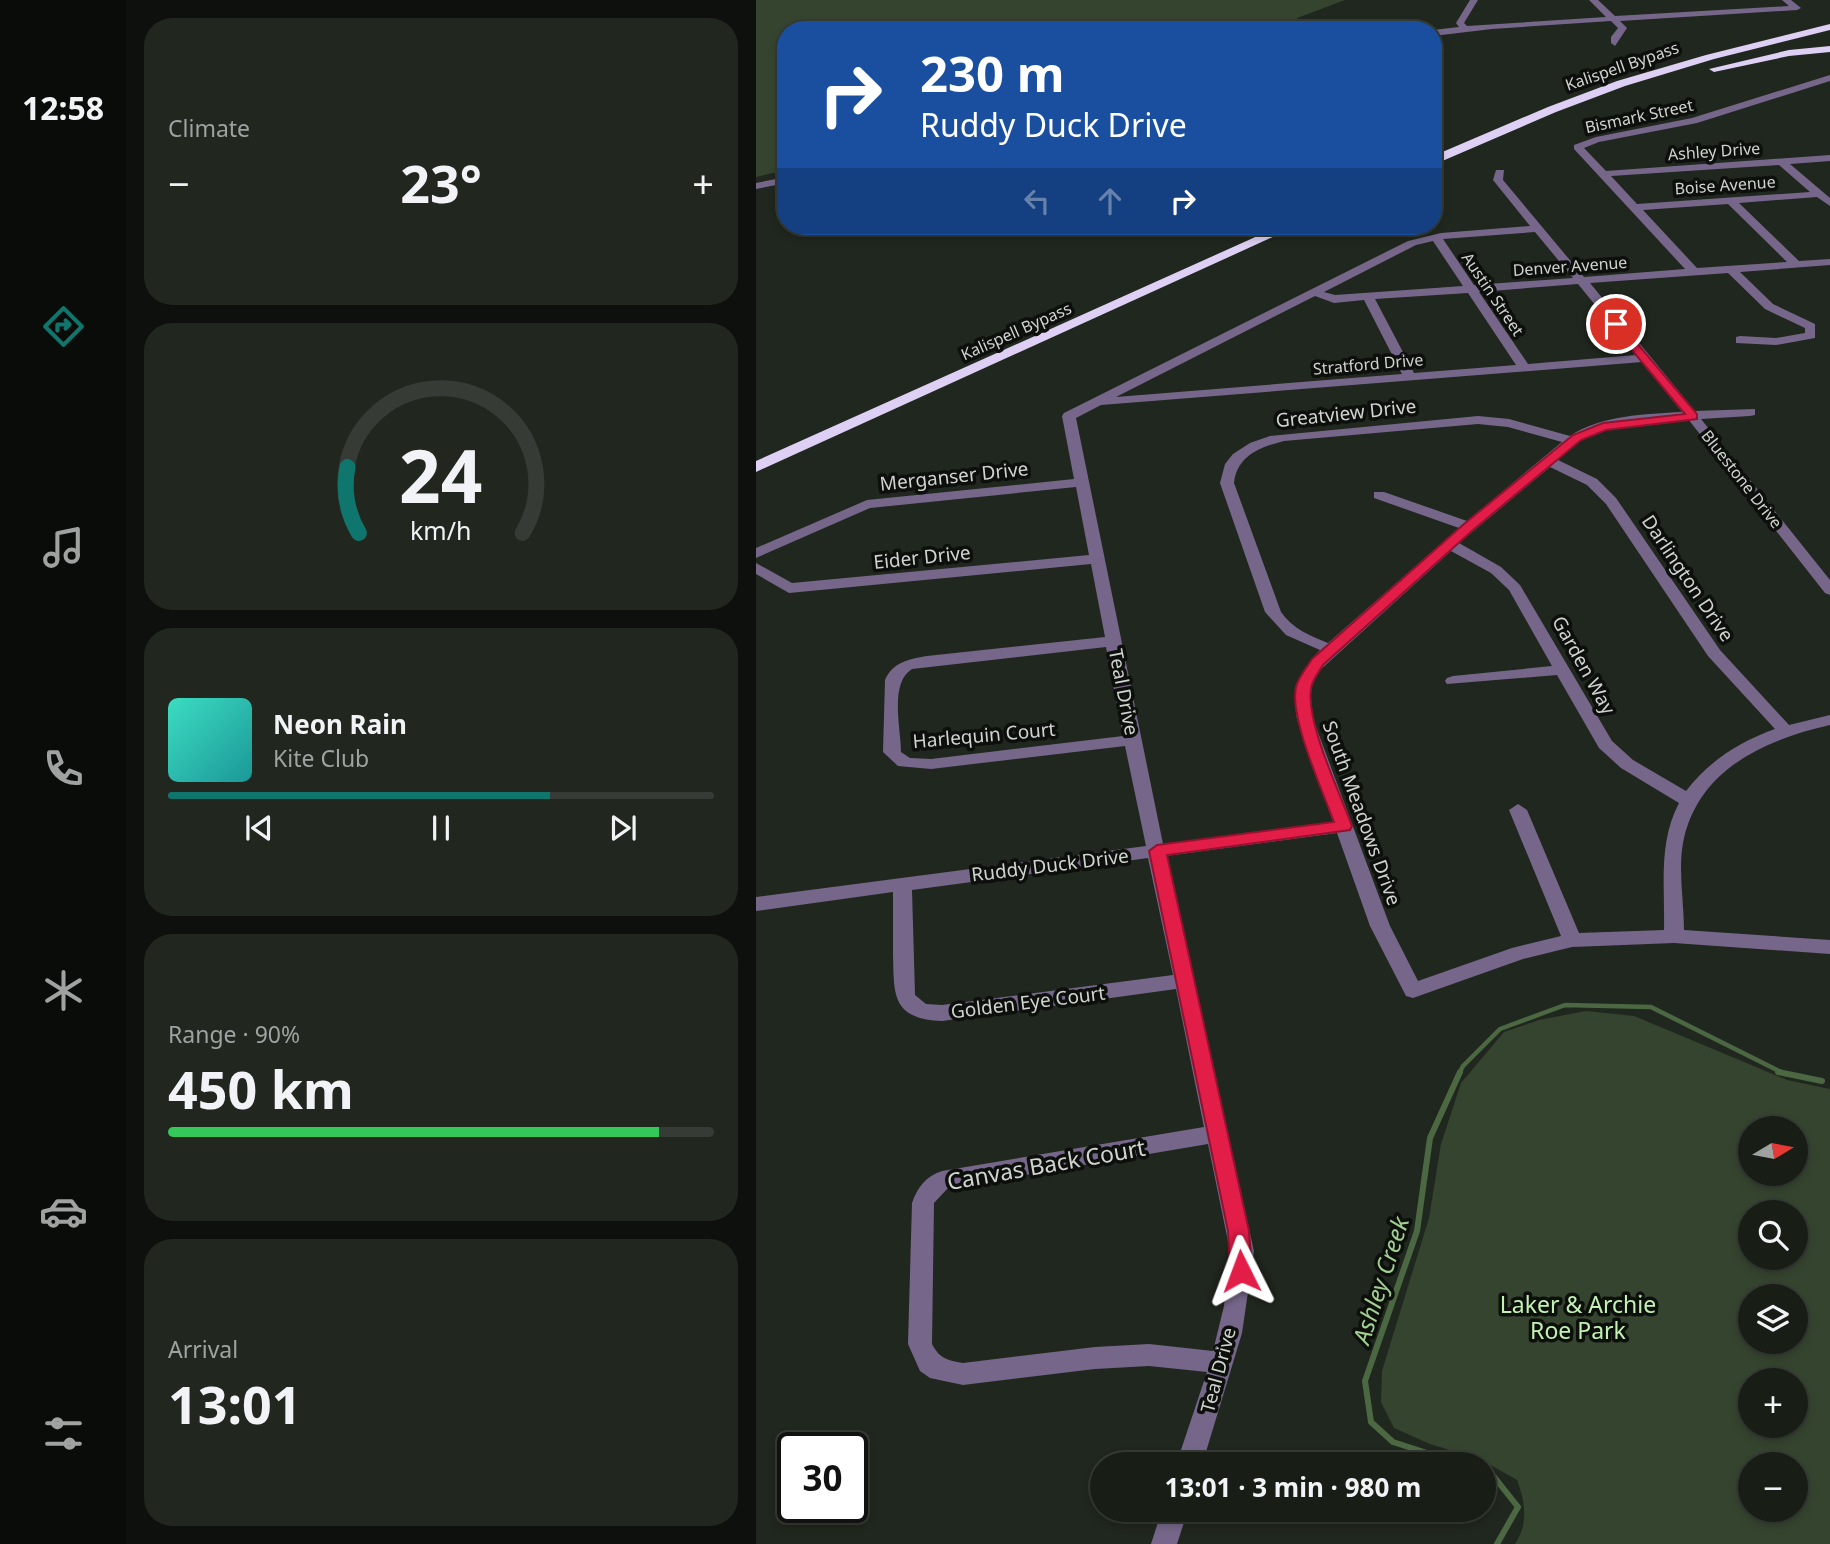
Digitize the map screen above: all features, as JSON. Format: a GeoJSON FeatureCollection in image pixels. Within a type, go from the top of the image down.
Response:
{"type":"FeatureCollection","features":[{"type":"Feature","properties":{"kind":"highway","name":"Kalispell Bypass"},"geometry":{"type":"LineString","coordinates":[[1442,157],[1553,109],[1632,80],[1830,24]]}},
{"type":"Feature","properties":{"kind":"highway","name":"Kalispell Bypass"},"geometry":{"type":"LineString","coordinates":[[1442,150],[1545,105],[1620,79],[1720,49],[1830,24]]}},
{"type":"Feature","properties":{"kind":"highway"},"geometry":{"type":"LineString","coordinates":[[1452,153],[1586,105],[1663,81],[1780,55],[1830,49]]}},
{"type":"Feature","properties":{"kind":"highway","name":"Kalispell Bypass"},"geometry":{"type":"LineString","coordinates":[[756,457],[1252,235]]}},
{"type":"Feature","properties":{"kind":"highway","name":"Kalispell Bypass"},"geometry":{"type":"LineString","coordinates":[[756,467],[1270,235]]}},
{"type":"Feature","properties":{"kind":"street"},"geometry":{"type":"LineString","coordinates":[[1464,29],[1460,23],[1474,0]]}},
{"type":"Feature","properties":{"kind":"street"},"geometry":{"type":"LineString","coordinates":[[1593,0],[1623,28],[1615,37],[1615,43]]}},
{"type":"Feature","properties":{"kind":"street"},"geometry":{"type":"LineString","coordinates":[[1442,32],[1797,8],[1786,0]]}},
{"type":"Feature","properties":{"kind":"street","name":"Bismark Street"},"geometry":{"type":"LineString","coordinates":[[1694,272],[1578,147],[1596,140],[1695,121],[1830,78]]}},
{"type":"Feature","properties":{"kind":"street","name":"Ashley Drive"},"geometry":{"type":"LineString","coordinates":[[1601,174],[1830,158]]}},
{"type":"Feature","properties":{"kind":"street"},"geometry":{"type":"LineString","coordinates":[[1782,162],[1830,204]]}},
{"type":"Feature","properties":{"kind":"street","name":"Bluestone Drive"},"geometry":{"type":"LineString","coordinates":[[1500,172],[1499,180],[1536,229],[1645,358],[1830,590]]}},
{"type":"Feature","properties":{"kind":"street"},"geometry":{"type":"LineString","coordinates":[[756,186],[777,182]]}},
{"type":"Feature","properties":{"kind":"street","name":"Boise Avenue"},"geometry":{"type":"LineString","coordinates":[[1633,208],[1819,194]]}},
{"type":"Feature","properties":{"kind":"street"},"geometry":{"type":"LineString","coordinates":[[1731,201],[1796,264]]}},
{"type":"Feature","properties":{"kind":"street","name":"Teal Drive"},"geometry":{"type":"LineString","coordinates":[[1193,1452],[1221,1363],[1241,1271],[1242,1251],[1133,740],[1069,416],[1403,247],[1436,237],[1536,229]]}},
{"type":"Feature","properties":{"kind":"street","name":"Austin Street"},"geometry":{"type":"LineString","coordinates":[[1436,237],[1525,368]]}},
{"type":"Feature","properties":{"kind":"street","name":"Denver Avenue"},"geometry":{"type":"LineString","coordinates":[[1314,292],[1334,299],[1830,262]]}},
{"type":"Feature","properties":{"kind":"street"},"geometry":{"type":"LineString","coordinates":[[1731,269],[1778,313],[1801,320],[1811,327],[1811,335],[1798,339],[1769,343],[1740,340]]}},
{"type":"Feature","properties":{"kind":"street"},"geometry":{"type":"LineString","coordinates":[[1368,297],[1410,378]]}},
{"type":"Feature","properties":{"kind":"street","name":"Stratford Drive"},"geometry":{"type":"LineString","coordinates":[[1095,403],[1645,358]]}},
{"type":"Feature","properties":{"kind":"street","name":"South Meadows Drive"},"geometry":{"type":"LineString","coordinates":[[1572,940],[1519,953],[1413,991],[1380,926],[1314,745],[1302,702],[1307,677],[1332,649],[1469,527],[1584,433],[1603,426],[1750,412]]}},
{"type":"Feature","properties":{"kind":"street","name":"Greatview Drive"},"geometry":{"type":"LineString","coordinates":[[1332,649],[1291,633],[1273,612],[1227,483],[1229,468],[1241,454],[1254,446],[1284,437],[1467,420],[1509,424],[1572,441]]}},
{"type":"Feature","properties":{"kind":"street","name":"Darlington Drive"},"geometry":{"type":"LineString","coordinates":[[1549,461],[1592,482],[1612,500],[1714,653],[1785,730]]}},
{"type":"Feature","properties":{"kind":"street","name":"Merganser Drive"},"geometry":{"type":"LineString","coordinates":[[756,554],[867,504],[1082,482]]}},
{"type":"Feature","properties":{"kind":"street"},"geometry":{"type":"LineString","coordinates":[[1379,495],[1469,527]]}},
{"type":"Feature","properties":{"kind":"street","name":"Garden Way"},"geometry":{"type":"LineString","coordinates":[[1450,544],[1510,581],[1605,744],[1634,769],[1689,800]]}},
{"type":"Feature","properties":{"kind":"street","name":"Eider Drive"},"geometry":{"type":"LineString","coordinates":[[756,568],[789,588],[1098,559]]}},
{"type":"Feature","properties":{"kind":"street","name":"Harlequin Court"},"geometry":{"type":"LineString","coordinates":[[1114,641],[927,661],[907,666],[897,672],[892,685],[892,752],[894,757],[905,763],[931,764],[1133,740]]}},
{"type":"Feature","properties":{"kind":"street"},"geometry":{"type":"LineString","coordinates":[[1453,681],[1562,670]]}},
{"type":"Feature","properties":{"kind":"street"},"geometry":{"type":"LineString","coordinates":[[1674,936],[1674,846],[1677,828],[1698,786],[1726,759],[1763,738],[1830,720]]}},
{"type":"Feature","properties":{"kind":"street"},"geometry":{"type":"LineString","coordinates":[[1518,810],[1572,940],[1674,936],[1830,947]]}},
{"type":"Feature","properties":{"kind":"street","name":"Ruddy Duck Drive"},"geometry":{"type":"LineString","coordinates":[[756,904],[1344,826]]}},
{"type":"Feature","properties":{"kind":"street","name":"Golden Eye Court"},"geometry":{"type":"LineString","coordinates":[[902,884],[904,992],[912,1006],[919,1011],[942,1013],[1185,981]]}},
{"type":"Feature","properties":{"kind":"street","name":"Canvas Back Court"},"geometry":{"type":"LineString","coordinates":[[1217,1134],[942,1180],[926,1194],[923,1203],[919,1319],[923,1354],[929,1363],[950,1373],[992,1372],[1095,1358],[1149,1355],[1221,1363]]}},
{"type":"Feature","properties":{"kind":"street"},"geometry":{"type":"LineString","coordinates":[[1164,1544],[1171,1522]]}},
{"type":"Feature","properties":{"kind":"green space"},"geometry":{"type":"Polygon","coordinates":[[[756,0],[1345,0],[1297,18],[1298,21],[777,21],[777,172],[756,177],[756,0]]]}},
{"type":"Feature","properties":{"kind":"green space","name":"Laker & Archie Roe Park"},"geometry":{"type":"Polygon","coordinates":[[[1586,1011],[1634,1016],[1787,1080],[1830,1089],[1830,1544],[1515,1544],[1524,1520],[1522,1496],[1517,1480],[1496,1468],[1496,1452],[1456,1452],[1394,1428],[1381,1402],[1382,1371],[1429,1218],[1441,1144],[1461,1083],[1504,1032],[1539,1020],[1586,1011]]]}},
{"type":"Feature","properties":{"kind":"waterway","name":"Ashley Creek"},"geometry":{"type":"LineString","coordinates":[[1460,1072],[1500,1029],[1565,1005],[1651,1007],[1783,1073]]}},
{"type":"Feature","properties":{"kind":"waterway","name":"Ashley Creek"},"geometry":{"type":"LineString","coordinates":[[1424,1452],[1393,1442],[1371,1422],[1365,1381],[1417,1231],[1430,1138],[1460,1072]]}},
{"type":"Feature","properties":{"kind":"waterway","name":"Ashley Creek"},"geometry":{"type":"LineString","coordinates":[[1778,1072],[1783,1073]]}},
{"type":"Feature","properties":{"kind":"waterway","name":"Ashley Creek"},"geometry":{"type":"LineString","coordinates":[[1783,1073],[1822,1081]]}},
{"type":"Feature","properties":{"kind":"waterway","name":"Ashley Creek"},"geometry":{"type":"LineString","coordinates":[[1496,1479],[1518,1507],[1497,1544]]}},
{"type":"Feature","properties":{"kind":"route"},"geometry":{"type":"LineString","coordinates":[[1241,1271],[1242,1251],[1157,851],[1344,826],[1305,719],[1302,702],[1304,685],[1312,669],[1324,655],[1469,527],[1577,437],[1603,426],[1693,417],[1616,324]]}}]}
